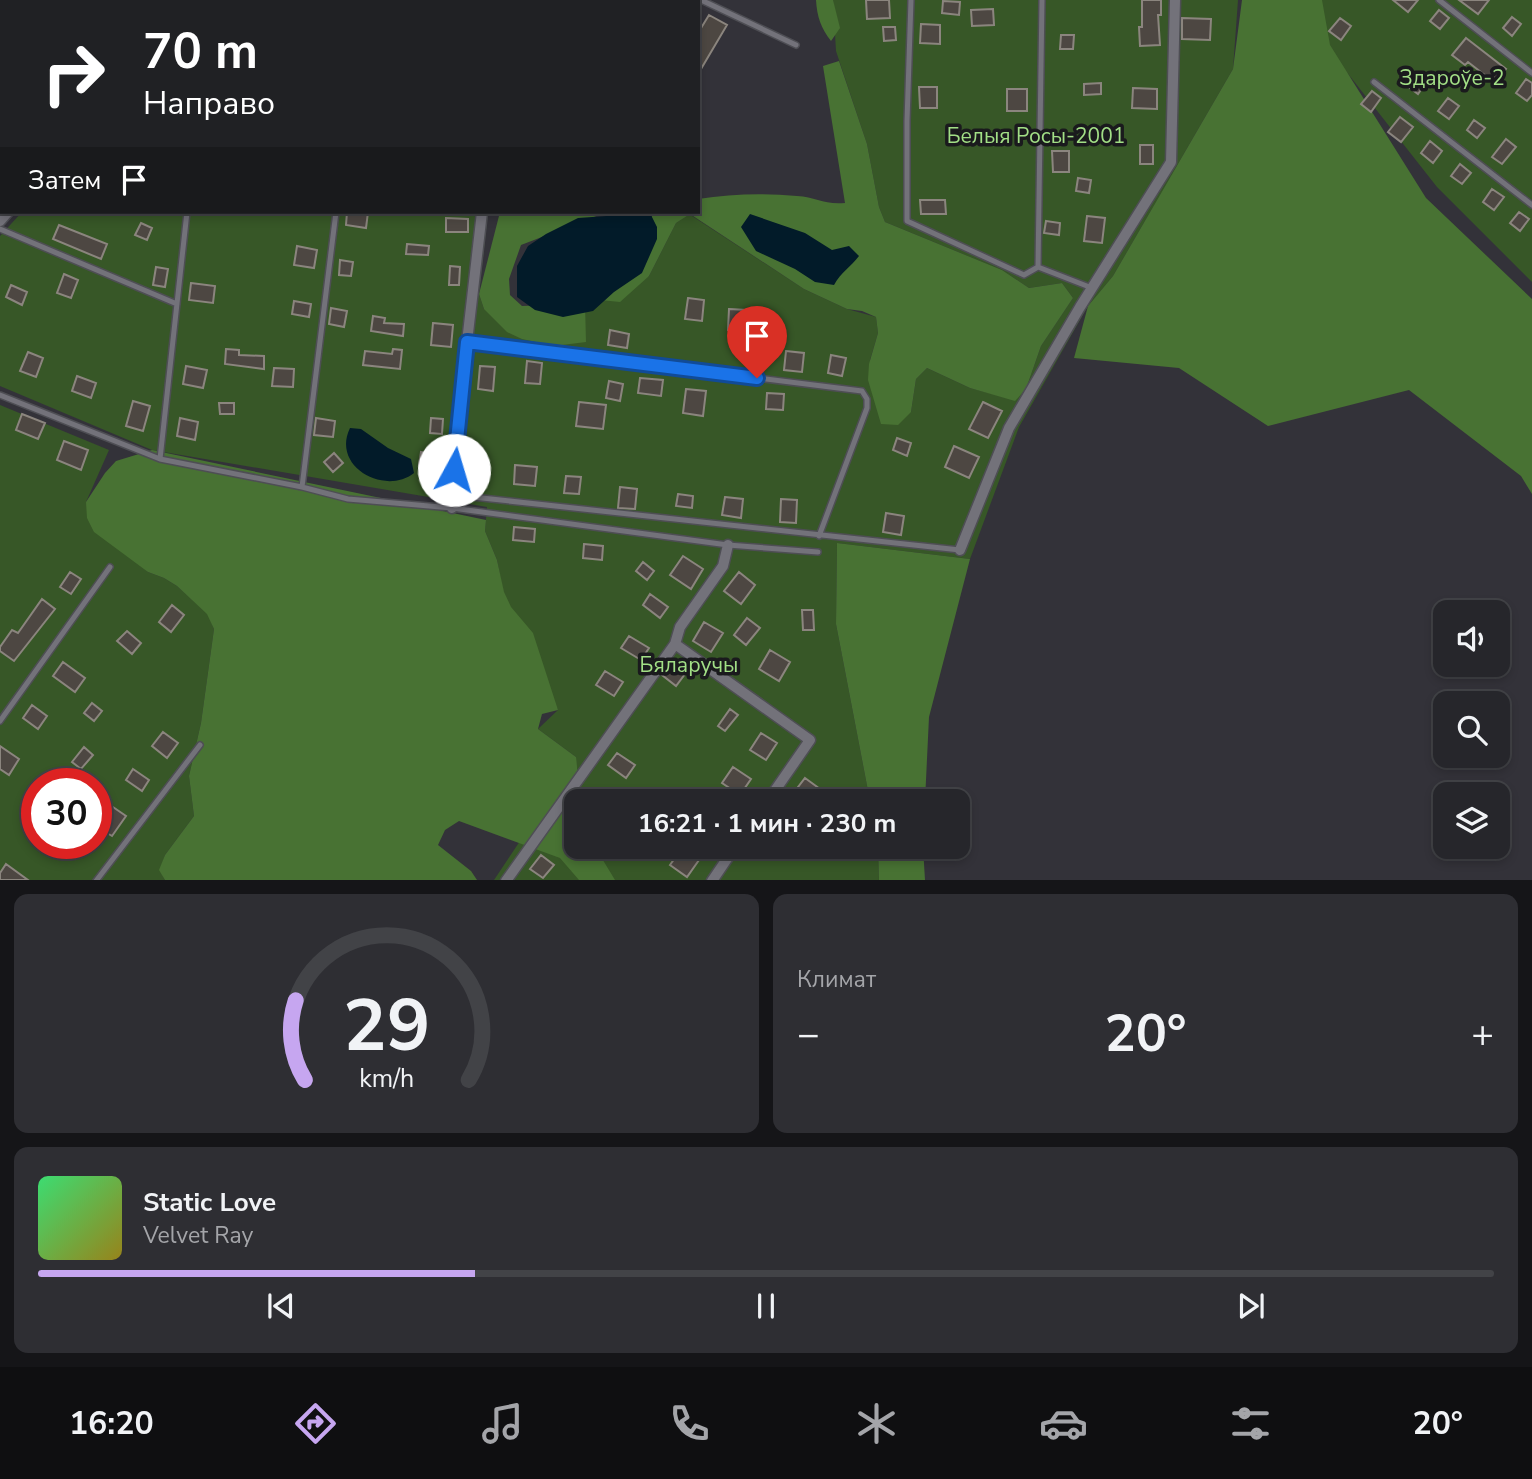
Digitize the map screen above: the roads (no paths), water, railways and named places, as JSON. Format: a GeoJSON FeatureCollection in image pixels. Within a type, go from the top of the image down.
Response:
{"type":"FeatureCollection","features":[{"type":"Feature","properties":{"kind":"street"},"geometry":{"type":"LineString","coordinates":[[960,550],[1009,428],[1171,162],[1175,0]]}},
{"type":"Feature","properties":{"kind":"street"},"geometry":{"type":"LineString","coordinates":[[452,509],[451,495],[482,214]]}},
{"type":"Feature","properties":{"kind":"street"},"geometry":{"type":"LineString","coordinates":[[506,880],[675,644],[680,627],[723,566],[728,545]]}},
{"type":"Feature","properties":{"kind":"street"},"geometry":{"type":"LineString","coordinates":[[675,644],[810,740],[776,789]]}},
{"type":"Feature","properties":{"kind":"street"},"geometry":{"type":"LineString","coordinates":[[712,880],[727,859]]}},
{"type":"Feature","properties":{"kind":"lane"},"geometry":{"type":"LineString","coordinates":[[701,0],[796,45]]}},
{"type":"Feature","properties":{"kind":"lane"},"geometry":{"type":"LineString","coordinates":[[911,0],[907,221],[1024,275],[1038,267]]}},
{"type":"Feature","properties":{"kind":"lane"},"geometry":{"type":"LineString","coordinates":[[1038,267],[1042,0]]}},
{"type":"Feature","properties":{"kind":"lane"},"geometry":{"type":"LineString","coordinates":[[1440,0],[1532,73]]}},
{"type":"Feature","properties":{"kind":"lane"},"geometry":{"type":"LineString","coordinates":[[1374,82],[1532,205]]}},
{"type":"Feature","properties":{"kind":"lane"},"geometry":{"type":"LineString","coordinates":[[160,459],[187,214]]}},
{"type":"Feature","properties":{"kind":"lane"},"geometry":{"type":"LineString","coordinates":[[302,487],[336,214]]}},
{"type":"Feature","properties":{"kind":"lane"},"geometry":{"type":"LineString","coordinates":[[0,229],[177,304]]}},
{"type":"Feature","properties":{"kind":"lane"},"geometry":{"type":"LineString","coordinates":[[1038,267],[1092,288]]}},
{"type":"Feature","properties":{"kind":"lane"},"geometry":{"type":"LineString","coordinates":[[467,342],[862,391],[867,399],[867,408],[819,536]]}},
{"type":"Feature","properties":{"kind":"lane"},"geometry":{"type":"LineString","coordinates":[[0,396],[160,459],[302,487],[348,499],[452,509],[728,545],[818,552]]}},
{"type":"Feature","properties":{"kind":"lane"},"geometry":{"type":"LineString","coordinates":[[451,495],[960,550]]}},
{"type":"Feature","properties":{"kind":"lane"},"geometry":{"type":"LineString","coordinates":[[0,720],[110,567]]}},
{"type":"Feature","properties":{"kind":"lane"},"geometry":{"type":"LineString","coordinates":[[96,880],[200,745]]}},
{"type":"Feature","properties":{"kind":"water"},"geometry":{"type":"Polygon","coordinates":[[[650,214],[657,227],[657,239],[642,273],[614,292],[593,311],[563,317],[535,310],[517,297],[517,266],[528,246],[578,218],[650,214]]]}},
{"type":"Feature","properties":{"kind":"water"},"geometry":{"type":"Polygon","coordinates":[[[750,214],[805,233],[832,250],[849,246],[859,256],[834,285],[815,282],[795,269],[756,251],[741,227],[750,214]]]}},
{"type":"Feature","properties":{"kind":"water"},"geometry":{"type":"Polygon","coordinates":[[[350,428],[361,429],[388,448],[411,459],[414,473],[389,481],[364,474],[348,455],[346,442],[350,428]]]}},
{"type":"Feature","properties":{"kind":"park label","name":"Здароўе-2"},"geometry":{"type":"Point","coordinates":[1452,78]}},
{"type":"Feature","properties":{"kind":"park label","name":"Белыя Росы-2001"},"geometry":{"type":"Point","coordinates":[1036,136]}},
{"type":"Feature","properties":{"kind":"park label","name":"Бяларучы"},"geometry":{"type":"Point","coordinates":[689,665]}}]}
